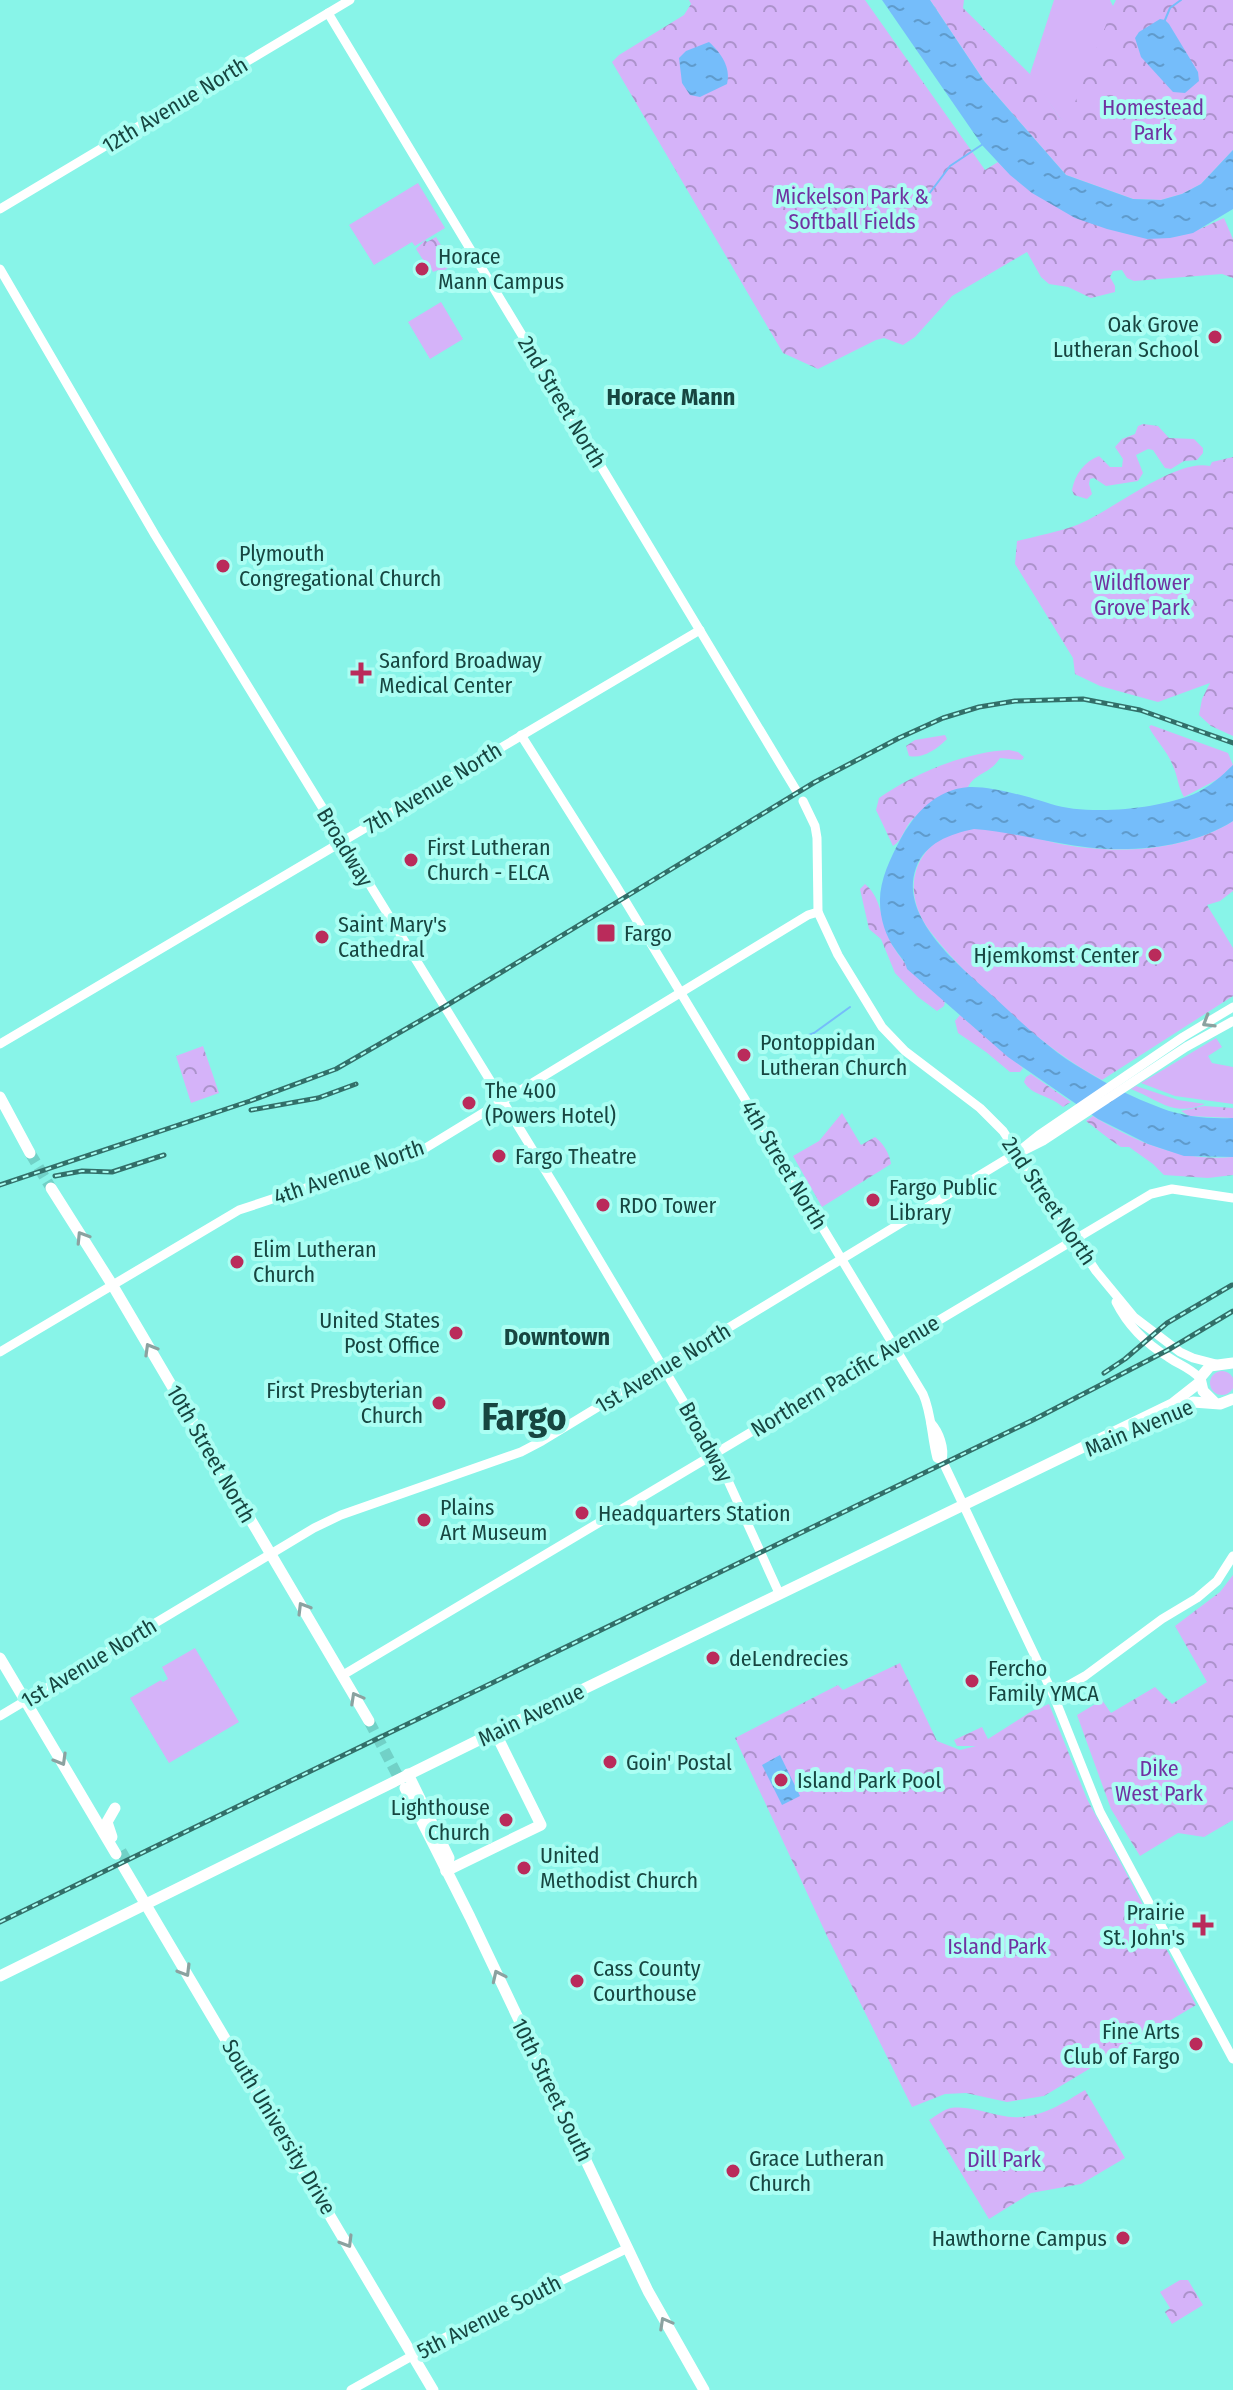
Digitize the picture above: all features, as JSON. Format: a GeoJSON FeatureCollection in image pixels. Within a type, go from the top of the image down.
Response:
{"type":"FeatureCollection","features":[{"type":"Feature","properties":{"kind":"main road"},"geometry":{"type":"LineString","coordinates":[[0,1097],[30,1153]]}},
{"type":"Feature","properties":{"kind":"main road","name":"10th Street North"},"geometry":{"type":"LineString","coordinates":[[51,1188],[113,1286],[369,1721]]}},
{"type":"Feature","properties":{"kind":"main road","name":"Main Avenue"},"geometry":{"type":"LineString","coordinates":[[0,1976],[408,1774],[1172,1404],[1200,1380],[1204,1372],[1227,1364]]}},
{"type":"Feature","properties":{"kind":"main road"},"geometry":{"type":"LineString","coordinates":[[1200,1380],[1207,1397],[1226,1403]]}},
{"type":"Feature","properties":{"kind":"main road","name":"Main Avenue"},"geometry":{"type":"LineString","coordinates":[[1064,1456],[1084,1452],[1183,1405],[1199,1401],[1226,1403]]}},
{"type":"Feature","properties":{"kind":"main road"},"geometry":{"type":"LineString","coordinates":[[0,1658],[95,1819],[119,1852],[106,1825],[108,1816],[115,1808]]}},
{"type":"Feature","properties":{"kind":"main road"},"geometry":{"type":"LineString","coordinates":[[446,1871],[541,1825],[495,1732]]}},
{"type":"Feature","properties":{"kind":"main road"},"geometry":{"type":"LineString","coordinates":[[408,1774],[449,1858],[446,1871]]}},
{"type":"Feature","properties":{"kind":"main road","name":"10th Street South"},"geometry":{"type":"LineString","coordinates":[[405,1788],[662,2317],[704,2390]]}},
{"type":"Feature","properties":{"kind":"main road","name":"South University Drive"},"geometry":{"type":"LineString","coordinates":[[126,1864],[146,1904],[433,2390]]}},
{"type":"Feature","properties":{"kind":"street","name":"12th Avenue North"},"geometry":{"type":"LineString","coordinates":[[0,209],[350,0]]}},
{"type":"Feature","properties":{"kind":"street","name":"2nd Street North"},"geometry":{"type":"LineString","coordinates":[[328,13],[796,790]]}},
{"type":"Feature","properties":{"kind":"street","name":"Broadway"},"geometry":{"type":"LineString","coordinates":[[0,269],[155,535],[664,1367],[715,1454],[779,1593]]}},
{"type":"Feature","properties":{"kind":"street","name":"7th Avenue North"},"geometry":{"type":"LineString","coordinates":[[0,1044],[700,630]]}},
{"type":"Feature","properties":{"kind":"street","name":"4th Street North"},"geometry":{"type":"LineString","coordinates":[[521,735],[923,1394],[929,1406],[931,1423],[937,1429],[942,1460],[1053,1694],[1071,1746],[1100,1812],[1233,2059]]}},
{"type":"Feature","properties":{"kind":"street","name":"2nd Street North"},"geometry":{"type":"LineString","coordinates":[[803,801],[817,838],[818,912],[838,955],[882,1027],[905,1051],[980,1108],[1003,1131],[1108,1288],[1127,1324],[1167,1357],[1189,1366],[1200,1380]]}},
{"type":"Feature","properties":{"kind":"street","name":"4th Avenue North"},"geometry":{"type":"LineString","coordinates":[[0,1352],[239,1210],[424,1149],[679,992],[818,912]]}},
{"type":"Feature","properties":{"kind":"street","name":"1st Avenue North"},"geometry":{"type":"LineString","coordinates":[[0,1716],[314,1528],[341,1515],[521,1452],[1041,1138],[1233,1007]]}},
{"type":"Feature","properties":{"kind":"street","name":"1st Avenue North"},"geometry":{"type":"LineString","coordinates":[[1185,1042],[1233,1021]]}},
{"type":"Feature","properties":{"kind":"street","name":"Northern Pacific Avenue"},"geometry":{"type":"LineString","coordinates":[[343,1675],[1151,1194],[1172,1189],[1233,1198]]}},
{"type":"Feature","properties":{"kind":"street","name":"2nd Street North"},"geometry":{"type":"LineString","coordinates":[[1108,1288],[1143,1325],[1180,1352],[1193,1358],[1227,1364]]}},
{"type":"Feature","properties":{"kind":"street"},"geometry":{"type":"LineString","coordinates":[[1053,1694],[1085,1676],[1162,1619],[1197,1598],[1217,1581],[1233,1556]]}},
{"type":"Feature","properties":{"kind":"street","name":"5th Avenue South"},"geometry":{"type":"LineString","coordinates":[[351,2390],[412,2356],[628,2248]]}},
{"type":"Feature","properties":{"kind":"green space","name":"Mickelson Park & Softball Fields"},"geometry":{"type":"Polygon","coordinates":[[[689,0],[865,0],[985,170],[998,162],[1011,175],[1067,208],[1109,228],[1130,234],[1150,238],[1178,236],[1224,218],[1233,239],[1233,278],[1222,274],[1134,281],[1127,278],[1122,270],[1113,271],[1110,277],[1115,292],[1091,298],[1068,287],[1049,284],[1041,277],[1027,252],[952,296],[915,337],[903,345],[884,338],[876,340],[818,369],[783,353],[612,62],[684,15],[691,4],[689,0]]]}},
{"type":"Feature","properties":{"kind":"green space","name":"Homestead Park"},"geometry":{"type":"Polygon","coordinates":[[[930,0],[964,0],[963,8],[1034,78],[1059,117],[1067,122],[1116,0],[1233,0],[1233,150],[1201,184],[1161,200],[1133,199],[1066,175],[984,81],[930,0]]]}},
{"type":"Feature","properties":{"kind":"green space"},"geometry":{"type":"Polygon","coordinates":[[[1054,0],[1110,0],[1113,6],[1116,0],[1090,141],[1059,117],[1030,74],[1054,0]]]}},
{"type":"Feature","properties":{"kind":"green space"},"geometry":{"type":"Polygon","coordinates":[[[418,183],[445,228],[415,246],[412,242],[374,265],[349,225],[418,183]]]}},
{"type":"Feature","properties":{"kind":"green space"},"geometry":{"type":"Polygon","coordinates":[[[436,237],[453,265],[440,273],[438,270],[433,272],[427,266],[416,249],[425,240],[427,242],[436,237]]]}},
{"type":"Feature","properties":{"kind":"green space"},"geometry":{"type":"Polygon","coordinates":[[[441,302],[463,339],[430,359],[408,322],[441,302]]]}},
{"type":"Feature","properties":{"kind":"green space"},"geometry":{"type":"Polygon","coordinates":[[[1138,426],[1158,426],[1169,438],[1194,439],[1203,448],[1203,453],[1197,460],[1184,461],[1171,469],[1165,468],[1153,450],[1148,449],[1136,455],[1143,473],[1138,481],[1106,486],[1094,478],[1090,479],[1092,494],[1087,499],[1074,495],[1072,490],[1078,474],[1099,456],[1110,467],[1122,467],[1123,459],[1115,447],[1122,439],[1135,434],[1138,426]]]}},
{"type":"Feature","properties":{"kind":"green space","name":"Wildflower Grove Park"},"geometry":{"type":"Polygon","coordinates":[[[1233,457],[1233,736],[1211,726],[1199,715],[1210,683],[1158,702],[1100,686],[1075,674],[1073,658],[1015,564],[1017,541],[1077,525],[1179,470],[1210,466],[1212,462],[1233,457]]]}},
{"type":"Feature","properties":{"kind":"green space"},"geometry":{"type":"Polygon","coordinates":[[[1151,725],[1228,753],[1233,765],[1220,778],[1184,797],[1171,761],[1149,727],[1151,725]]]}},
{"type":"Feature","properties":{"kind":"green space"},"geometry":{"type":"Polygon","coordinates":[[[945,735],[947,739],[930,752],[909,756],[906,746],[915,740],[945,735]]]}},
{"type":"Feature","properties":{"kind":"green space"},"geometry":{"type":"Polygon","coordinates":[[[1009,750],[1024,757],[1022,760],[1000,758],[968,787],[931,804],[912,820],[893,846],[876,810],[879,798],[941,765],[993,751],[1009,750]]]}},
{"type":"Feature","properties":{"kind":"green space"},"geometry":{"type":"Polygon","coordinates":[[[1233,821],[1233,891],[1220,901],[1207,905],[1233,948],[1233,996],[1102,1080],[1057,1052],[986,992],[929,930],[919,914],[914,897],[918,865],[926,852],[954,833],[994,829],[1078,847],[1124,849],[1170,845],[1214,831],[1233,821]]]}},
{"type":"Feature","properties":{"kind":"green space"},"geometry":{"type":"Polygon","coordinates":[[[865,884],[879,905],[889,938],[898,954],[945,1001],[937,1011],[895,973],[881,939],[869,929],[860,889],[865,884]]]}},
{"type":"Feature","properties":{"kind":"green space"},"geometry":{"type":"Polygon","coordinates":[[[960,1015],[1023,1068],[1020,1072],[1010,1072],[958,1033],[955,1021],[960,1015]]]}},
{"type":"Feature","properties":{"kind":"green space"},"geometry":{"type":"Polygon","coordinates":[[[1216,1038],[1222,1047],[1208,1056],[1212,1063],[1233,1067],[1233,1104],[1175,1096],[1141,1083],[1216,1038]]]}},
{"type":"Feature","properties":{"kind":"green space"},"geometry":{"type":"Polygon","coordinates":[[[203,1046],[219,1093],[191,1103],[176,1056],[203,1046]]]}},
{"type":"Feature","properties":{"kind":"green space"},"geometry":{"type":"Polygon","coordinates":[[[1031,1074],[1071,1102],[1063,1107],[1031,1090],[1024,1082],[1031,1074]]]}},
{"type":"Feature","properties":{"kind":"green space"},"geometry":{"type":"Polygon","coordinates":[[[1136,1086],[1178,1100],[1205,1104],[1194,1108],[1175,1108],[1131,1089],[1136,1086]]]}},
{"type":"Feature","properties":{"kind":"green space"},"geometry":{"type":"Polygon","coordinates":[[[1204,1106],[1233,1108],[1233,1118],[1189,1116],[1181,1111],[1204,1106]]]}},
{"type":"Feature","properties":{"kind":"green space"},"geometry":{"type":"Polygon","coordinates":[[[842,1113],[861,1145],[875,1137],[886,1149],[891,1164],[822,1207],[793,1156],[819,1141],[842,1113]]]}},
{"type":"Feature","properties":{"kind":"green space"},"geometry":{"type":"Polygon","coordinates":[[[1093,1116],[1160,1148],[1196,1156],[1233,1157],[1233,1175],[1208,1178],[1164,1175],[1129,1147],[1121,1147],[1086,1121],[1093,1116]]]}},
{"type":"Feature","properties":{"kind":"green space"},"geometry":{"type":"Polygon","coordinates":[[[1222,1371],[1231,1374],[1234,1383],[1231,1392],[1222,1395],[1213,1392],[1210,1383],[1213,1374],[1222,1371]]]}},
{"type":"Feature","properties":{"kind":"green space","name":"Dike West Park"},"geometry":{"type":"Polygon","coordinates":[[[1233,1575],[1233,1820],[1204,1837],[1178,1833],[1140,1856],[1111,1809],[1077,1715],[1102,1700],[1111,1713],[1155,1687],[1172,1704],[1207,1682],[1175,1626],[1220,1592],[1233,1575]]]}},
{"type":"Feature","properties":{"kind":"green space"},"geometry":{"type":"Polygon","coordinates":[[[195,1648],[239,1722],[169,1763],[130,1698],[168,1679],[162,1667],[195,1648]]]}},
{"type":"Feature","properties":{"kind":"green space","name":"Island Park"},"geometry":{"type":"Polygon","coordinates":[[[900,1663],[937,1741],[960,1750],[976,1746],[957,1746],[954,1740],[982,1727],[988,1739],[1049,1704],[1087,1799],[1196,2005],[1044,2096],[1007,2102],[966,2093],[945,2094],[912,2107],[827,1936],[735,1738],[838,1685],[843,1690],[900,1663]]]}},
{"type":"Feature","properties":{"kind":"green space","name":"Dill Park"},"geometry":{"type":"Polygon","coordinates":[[[1085,2090],[1125,2158],[1081,2184],[1031,2193],[989,2219],[929,2120],[951,2108],[969,2108],[1011,2117],[1029,2116],[1054,2108],[1085,2090]]]}},
{"type":"Feature","properties":{"kind":"green space"},"geometry":{"type":"Polygon","coordinates":[[[1180,2280],[1188,2280],[1203,2305],[1172,2324],[1165,2312],[1170,2308],[1160,2292],[1180,2280]]]}},
{"type":"Feature","properties":{"kind":"water"},"geometry":{"type":"Polygon","coordinates":[[[882,0],[930,0],[984,81],[1066,175],[1133,199],[1161,200],[1201,184],[1233,150],[1233,209],[1193,233],[1147,239],[1075,218],[1032,193],[982,145],[882,0]]]}},
{"type":"Feature","properties":{"kind":"water"},"geometry":{"type":"Polygon","coordinates":[[[1160,19],[1169,24],[1198,72],[1199,81],[1185,93],[1173,92],[1141,57],[1135,38],[1160,19]]]}},
{"type":"Feature","properties":{"kind":"water"},"geometry":{"type":"Polygon","coordinates":[[[709,42],[724,61],[728,72],[727,84],[700,97],[690,95],[682,83],[679,58],[686,51],[709,42]]]}},
{"type":"Feature","properties":{"kind":"water"},"geometry":{"type":"Polygon","coordinates":[[[1233,765],[1233,821],[1214,831],[1193,839],[1148,848],[1102,849],[974,829],[947,837],[925,852],[916,868],[913,887],[924,923],[950,956],[1026,1027],[1060,1054],[1112,1086],[1161,1108],[1197,1117],[1233,1118],[1233,1157],[1184,1156],[1148,1144],[1098,1119],[1008,1057],[907,969],[886,933],[880,895],[889,863],[906,830],[927,804],[946,792],[978,787],[1010,792],[1067,808],[1123,809],[1162,804],[1194,794],[1233,765]]]}},
{"type":"Feature","properties":{"kind":"water","name":"Island Park Pool"},"geometry":{"type":"Polygon","coordinates":[[[780,1755],[800,1796],[782,1805],[762,1765],[780,1755]]]}},
{"type":"Feature","properties":{"kind":"waterway"},"geometry":{"type":"LineString","coordinates":[[1165,20],[1170,8],[1181,0]]}},
{"type":"Feature","properties":{"kind":"waterway"},"geometry":{"type":"LineString","coordinates":[[929,194],[950,166],[983,144]]}},
{"type":"Feature","properties":{"kind":"waterway"},"geometry":{"type":"LineString","coordinates":[[788,1043],[814,1033],[850,1007]]}},
{"type":"Feature","properties":{"kind":"tunnel"},"geometry":{"type":"LineString","coordinates":[[30,1153],[51,1188]]}},
{"type":"Feature","properties":{"kind":"tunnel"},"geometry":{"type":"LineString","coordinates":[[369,1721],[402,1784]]}},
{"type":"Feature","properties":{"kind":"tunnel"},"geometry":{"type":"LineString","coordinates":[[121,1851],[128,1863]]}},
{"type":"Feature","properties":{"kind":"railway"},"geometry":{"type":"LineString","coordinates":[[0,1185],[336,1069],[815,782],[943,718],[979,707],[1015,701],[1083,699],[1140,710],[1233,743]]}},
{"type":"Feature","properties":{"kind":"railway"},"geometry":{"type":"LineString","coordinates":[[251,1110],[318,1098],[356,1084]]}},
{"type":"Feature","properties":{"kind":"railway"},"geometry":{"type":"LineString","coordinates":[[55,1176],[82,1171],[112,1172],[164,1155]]}},
{"type":"Feature","properties":{"kind":"railway"},"geometry":{"type":"LineString","coordinates":[[1104,1373],[1167,1323],[1232,1285]]}},
{"type":"Feature","properties":{"kind":"railway"},"geometry":{"type":"LineString","coordinates":[[0,1922],[1033,1420],[1168,1350],[1233,1311]]}},
{"type":"Feature","properties":{"kind":"place","name":"Horace Mann Campus"},"geometry":{"type":"Point","coordinates":[422,269]}},
{"type":"Feature","properties":{"kind":"place","name":"Oak Grove Lutheran School"},"geometry":{"type":"Point","coordinates":[1215,337]}},
{"type":"Feature","properties":{"kind":"place","name":"Plymouth Congregational Church"},"geometry":{"type":"Point","coordinates":[223,566]}},
{"type":"Feature","properties":{"kind":"place","name":"Sanford Broadway Medical Center"},"geometry":{"type":"Point","coordinates":[361,673]}},
{"type":"Feature","properties":{"kind":"place","name":"First Lutheran Church - ELCA"},"geometry":{"type":"Point","coordinates":[411,860]}},
{"type":"Feature","properties":{"kind":"place","name":"Fargo"},"geometry":{"type":"Point","coordinates":[606,933]}},
{"type":"Feature","properties":{"kind":"place","name":"Saint Mary's Cathedral"},"geometry":{"type":"Point","coordinates":[322,937]}},
{"type":"Feature","properties":{"kind":"place","name":"Hjemkomst Center"},"geometry":{"type":"Point","coordinates":[1155,955]}},
{"type":"Feature","properties":{"kind":"place","name":"Pontoppidan Lutheran Church"},"geometry":{"type":"Point","coordinates":[744,1055]}},
{"type":"Feature","properties":{"kind":"place","name":"The 400 (Powers Hotel)"},"geometry":{"type":"Point","coordinates":[469,1103]}},
{"type":"Feature","properties":{"kind":"place","name":"Fargo Theatre"},"geometry":{"type":"Point","coordinates":[499,1156]}},
{"type":"Feature","properties":{"kind":"place","name":"Fargo Public Library"},"geometry":{"type":"Point","coordinates":[873,1200]}},
{"type":"Feature","properties":{"kind":"place","name":"RDO Tower"},"geometry":{"type":"Point","coordinates":[603,1205]}},
{"type":"Feature","properties":{"kind":"place","name":"Elim Lutheran Church"},"geometry":{"type":"Point","coordinates":[237,1262]}},
{"type":"Feature","properties":{"kind":"place","name":"United States Post Office"},"geometry":{"type":"Point","coordinates":[456,1333]}},
{"type":"Feature","properties":{"kind":"place","name":"First Presbyterian Church"},"geometry":{"type":"Point","coordinates":[439,1403]}},
{"type":"Feature","properties":{"kind":"place","name":"Headquarters Station"},"geometry":{"type":"Point","coordinates":[582,1513]}},
{"type":"Feature","properties":{"kind":"place","name":"Plains Art Museum"},"geometry":{"type":"Point","coordinates":[424,1520]}},
{"type":"Feature","properties":{"kind":"place","name":"deLendrecies"},"geometry":{"type":"Point","coordinates":[713,1658]}},
{"type":"Feature","properties":{"kind":"place","name":"Fercho Family YMCA"},"geometry":{"type":"Point","coordinates":[972,1681]}},
{"type":"Feature","properties":{"kind":"place","name":"Goin' Postal"},"geometry":{"type":"Point","coordinates":[610,1762]}},
{"type":"Feature","properties":{"kind":"place","name":"Island Park Pool"},"geometry":{"type":"Point","coordinates":[781,1780]}},
{"type":"Feature","properties":{"kind":"place","name":"Lighthouse Church"},"geometry":{"type":"Point","coordinates":[506,1820]}},
{"type":"Feature","properties":{"kind":"place","name":"United Methodist Church"},"geometry":{"type":"Point","coordinates":[524,1868]}},
{"type":"Feature","properties":{"kind":"place","name":"Prairie St. John's"},"geometry":{"type":"Point","coordinates":[1203,1925]}},
{"type":"Feature","properties":{"kind":"place","name":"Cass County Courthouse"},"geometry":{"type":"Point","coordinates":[577,1981]}},
{"type":"Feature","properties":{"kind":"place","name":"Fine Arts Club of Fargo"},"geometry":{"type":"Point","coordinates":[1196,2044]}},
{"type":"Feature","properties":{"kind":"place","name":"Grace Lutheran Church"},"geometry":{"type":"Point","coordinates":[733,2171]}},
{"type":"Feature","properties":{"kind":"place","name":"Hawthorne Campus"},"geometry":{"type":"Point","coordinates":[1123,2238]}},
{"type":"Feature","properties":{"kind":"district","name":"Horace Mann"},"geometry":{"type":"Point","coordinates":[671,397]}},
{"type":"Feature","properties":{"kind":"district","name":"Downtown"},"geometry":{"type":"Point","coordinates":[557,1337]}},
{"type":"Feature","properties":{"kind":"district","name":"Fargo"},"geometry":{"type":"Point","coordinates":[524,1417]}}]}
